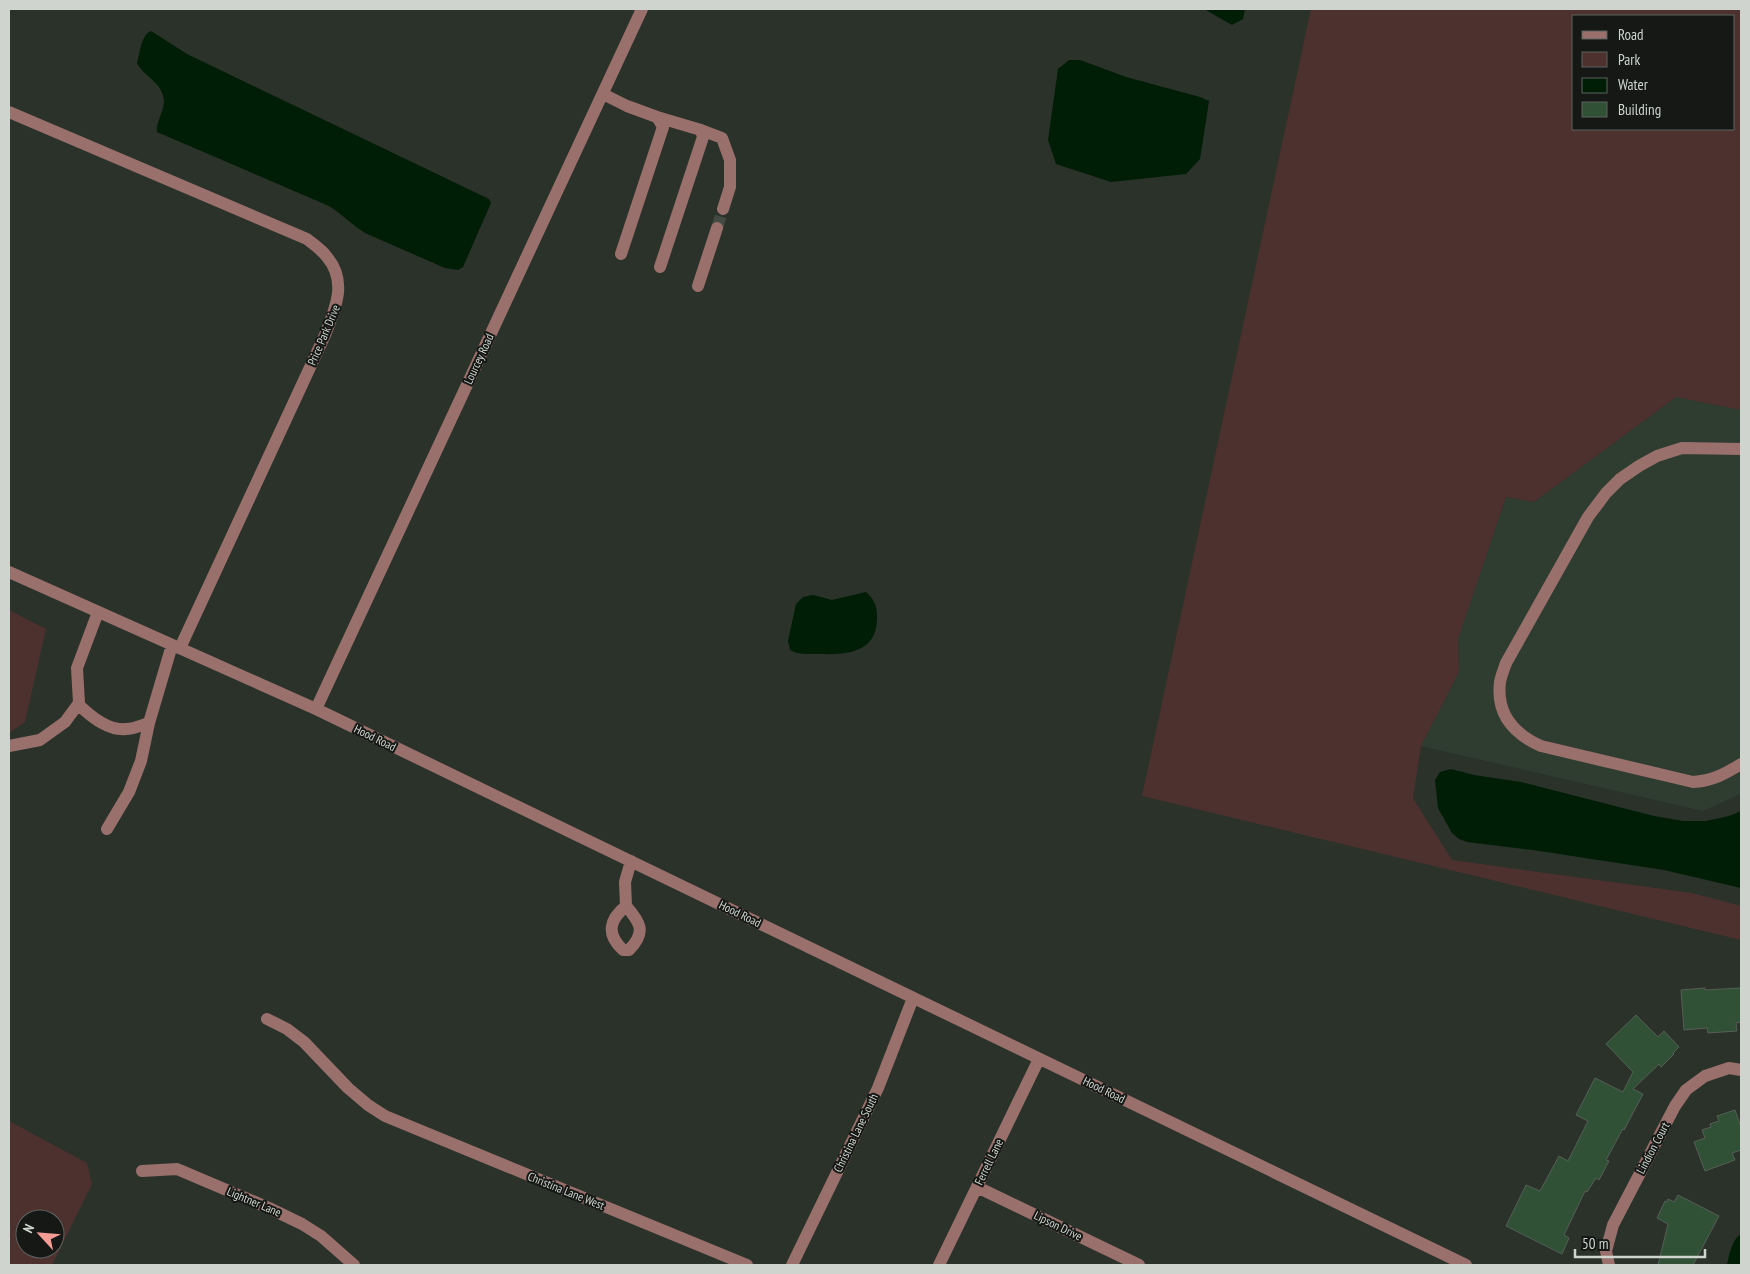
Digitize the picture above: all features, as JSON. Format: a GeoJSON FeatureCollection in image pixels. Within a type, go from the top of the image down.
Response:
{"type":"FeatureCollection","features":[{"type":"Feature","properties":{"kind":"street","name":"Lourcey Road"},"geometry":{"type":"LineString","coordinates":[[316,709],[642,9]]}},
{"type":"Feature","properties":{"kind":"street"},"geometry":{"type":"LineString","coordinates":[[603,94],[627,106],[722,138],[730,160],[730,187],[723,209]]}},
{"type":"Feature","properties":{"kind":"street","name":"Price Park Drive"},"geometry":{"type":"LineString","coordinates":[[9,112],[307,239],[328,257],[338,278],[338,300],[325,335],[176,647],[149,723],[141,761],[129,792],[107,829]]}},
{"type":"Feature","properties":{"kind":"street"},"geometry":{"type":"LineString","coordinates":[[621,254],[663,127],[657,117]]}},
{"type":"Feature","properties":{"kind":"street"},"geometry":{"type":"LineString","coordinates":[[660,267],[703,137],[701,130]]}},
{"type":"Feature","properties":{"kind":"street"},"geometry":{"type":"LineString","coordinates":[[698,286],[716,228]]}},
{"type":"Feature","properties":{"kind":"street"},"geometry":{"type":"LineString","coordinates":[[1741,448],[1682,448],[1657,456],[1639,466],[1613,486],[1588,517],[1506,663],[1500,681],[1500,701],[1504,714],[1513,728],[1526,739],[1541,746],[1692,782],[1705,781],[1722,776],[1741,764]]}},
{"type":"Feature","properties":{"kind":"street","name":"Hood Road"},"geometry":{"type":"LineString","coordinates":[[9,572],[316,709],[1039,1059],[1448,1261],[1466,1265]]}},
{"type":"Feature","properties":{"kind":"street"},"geometry":{"type":"LineString","coordinates":[[9,746],[40,740],[65,722],[78,704],[77,668],[98,612]]}},
{"type":"Feature","properties":{"kind":"street"},"geometry":{"type":"LineString","coordinates":[[78,704],[93,718],[126,730],[149,723]]}},
{"type":"Feature","properties":{"kind":"street"},"geometry":{"type":"LineString","coordinates":[[626,906],[625,882],[631,861]]}},
{"type":"Feature","properties":{"kind":"street","name":"Christina Lane South"},"geometry":{"type":"LineString","coordinates":[[792,1265],[878,1088],[913,998]]}},
{"type":"Feature","properties":{"kind":"street","name":"Christina Lane West"},"geometry":{"type":"LineString","coordinates":[[267,1019],[287,1029],[304,1042],[348,1088],[368,1105],[386,1116],[747,1265]]}},
{"type":"Feature","properties":{"kind":"street","name":"Ferrell Lane"},"geometry":{"type":"LineString","coordinates":[[939,1265],[1039,1059]]}},
{"type":"Feature","properties":{"kind":"street","name":"Lindion Court"},"geometry":{"type":"LineString","coordinates":[[1609,1265],[1606,1250],[1613,1225],[1675,1106],[1686,1090],[1705,1076],[1728,1068],[1741,1070]]}},
{"type":"Feature","properties":{"kind":"street","name":"Lightner Lane"},"geometry":{"type":"LineString","coordinates":[[142,1171],[177,1168],[270,1208],[321,1236],[354,1265]]}},
{"type":"Feature","properties":{"kind":"street","name":"Lipson Drive"},"geometry":{"type":"LineString","coordinates":[[977,1187],[1139,1265]]}},
{"type":"Feature","properties":{"kind":"shaded area"},"geometry":{"type":"Polygon","coordinates":[[[1676,397],[1741,410],[1741,794],[1703,811],[1421,746],[1459,672],[1458,639],[1506,497],[1534,502],[1676,397]]]}},
{"type":"Feature","properties":{"kind":"green space"},"geometry":{"type":"Polygon","coordinates":[[[1311,9],[1741,9],[1741,410],[1676,397],[1534,502],[1506,497],[1458,639],[1459,672],[1421,746],[1413,798],[1452,860],[1692,893],[1741,906],[1741,940],[1142,796],[1311,9]]]}},
{"type":"Feature","properties":{"kind":"green space"},"geometry":{"type":"Polygon","coordinates":[[[9,610],[46,629],[25,722],[9,733],[9,610]]]}},
{"type":"Feature","properties":{"kind":"green space"},"geometry":{"type":"Polygon","coordinates":[[[9,1121],[87,1163],[92,1184],[65,1239],[65,1209],[15,1209],[15,1259],[55,1259],[52,1265],[9,1265],[9,1121]]]}},
{"type":"Feature","properties":{"kind":"water"},"geometry":{"type":"Polygon","coordinates":[[[1204,9],[1245,9],[1243,19],[1232,25],[1204,9]]]}},
{"type":"Feature","properties":{"kind":"water"},"geometry":{"type":"Polygon","coordinates":[[[151,31],[187,54],[489,199],[491,203],[463,267],[458,270],[445,268],[365,233],[329,206],[157,132],[164,105],[163,94],[157,84],[137,63],[143,40],[151,31]]]}},
{"type":"Feature","properties":{"kind":"water"},"geometry":{"type":"Polygon","coordinates":[[[1069,60],[1080,60],[1126,77],[1209,101],[1200,159],[1186,174],[1111,182],[1056,164],[1048,140],[1058,69],[1069,60]]]}},
{"type":"Feature","properties":{"kind":"water"},"geometry":{"type":"Polygon","coordinates":[[[866,592],[875,603],[877,616],[873,637],[867,644],[860,649],[841,654],[804,654],[790,650],[788,641],[796,604],[803,597],[813,595],[832,600],[866,592]]]}},
{"type":"Feature","properties":{"kind":"water"},"geometry":{"type":"Polygon","coordinates":[[[1451,769],[1474,775],[1521,782],[1654,816],[1683,821],[1706,821],[1729,816],[1741,811],[1741,888],[1664,870],[1467,842],[1459,839],[1452,833],[1438,808],[1435,780],[1440,772],[1451,769]]]}},
{"type":"Feature","properties":{"kind":"water"},"geometry":{"type":"Polygon","coordinates":[[[1741,1234],[1741,1265],[1727,1265],[1733,1244],[1741,1234]]]}},
{"type":"Feature","properties":{"kind":"building"},"geometry":{"type":"Polygon","coordinates":[[[1705,988],[1705,990],[1741,988],[1741,1022],[1736,1023],[1737,1031],[1708,1033],[1707,1028],[1684,1030],[1681,990],[1705,988]]]}},
{"type":"Feature","properties":{"kind":"building"},"geometry":{"type":"Polygon","coordinates":[[[1636,1015],[1658,1037],[1664,1031],[1679,1047],[1661,1067],[1659,1064],[1633,1089],[1643,1094],[1606,1160],[1609,1161],[1599,1180],[1596,1178],[1587,1192],[1585,1191],[1564,1235],[1569,1238],[1562,1254],[1506,1226],[1526,1185],[1540,1191],[1559,1156],[1568,1161],[1588,1121],[1576,1115],[1595,1078],[1623,1092],[1633,1072],[1606,1044],[1636,1015]]]}},
{"type":"Feature","properties":{"kind":"building"},"geometry":{"type":"Polygon","coordinates":[[[1735,1110],[1741,1127],[1741,1150],[1732,1153],[1735,1160],[1705,1171],[1694,1142],[1705,1138],[1702,1130],[1711,1127],[1710,1124],[1719,1121],[1717,1116],[1735,1110]]]}},
{"type":"Feature","properties":{"kind":"building"},"geometry":{"type":"Polygon","coordinates":[[[1678,1195],[1719,1216],[1693,1265],[1658,1265],[1668,1224],[1657,1218],[1665,1201],[1667,1202],[1668,1199],[1674,1202],[1678,1195]]]}},
{"type":"Feature","properties":{"kind":"tunnel"},"geometry":{"type":"LineString","coordinates":[[717,228],[723,209]]}}]}
